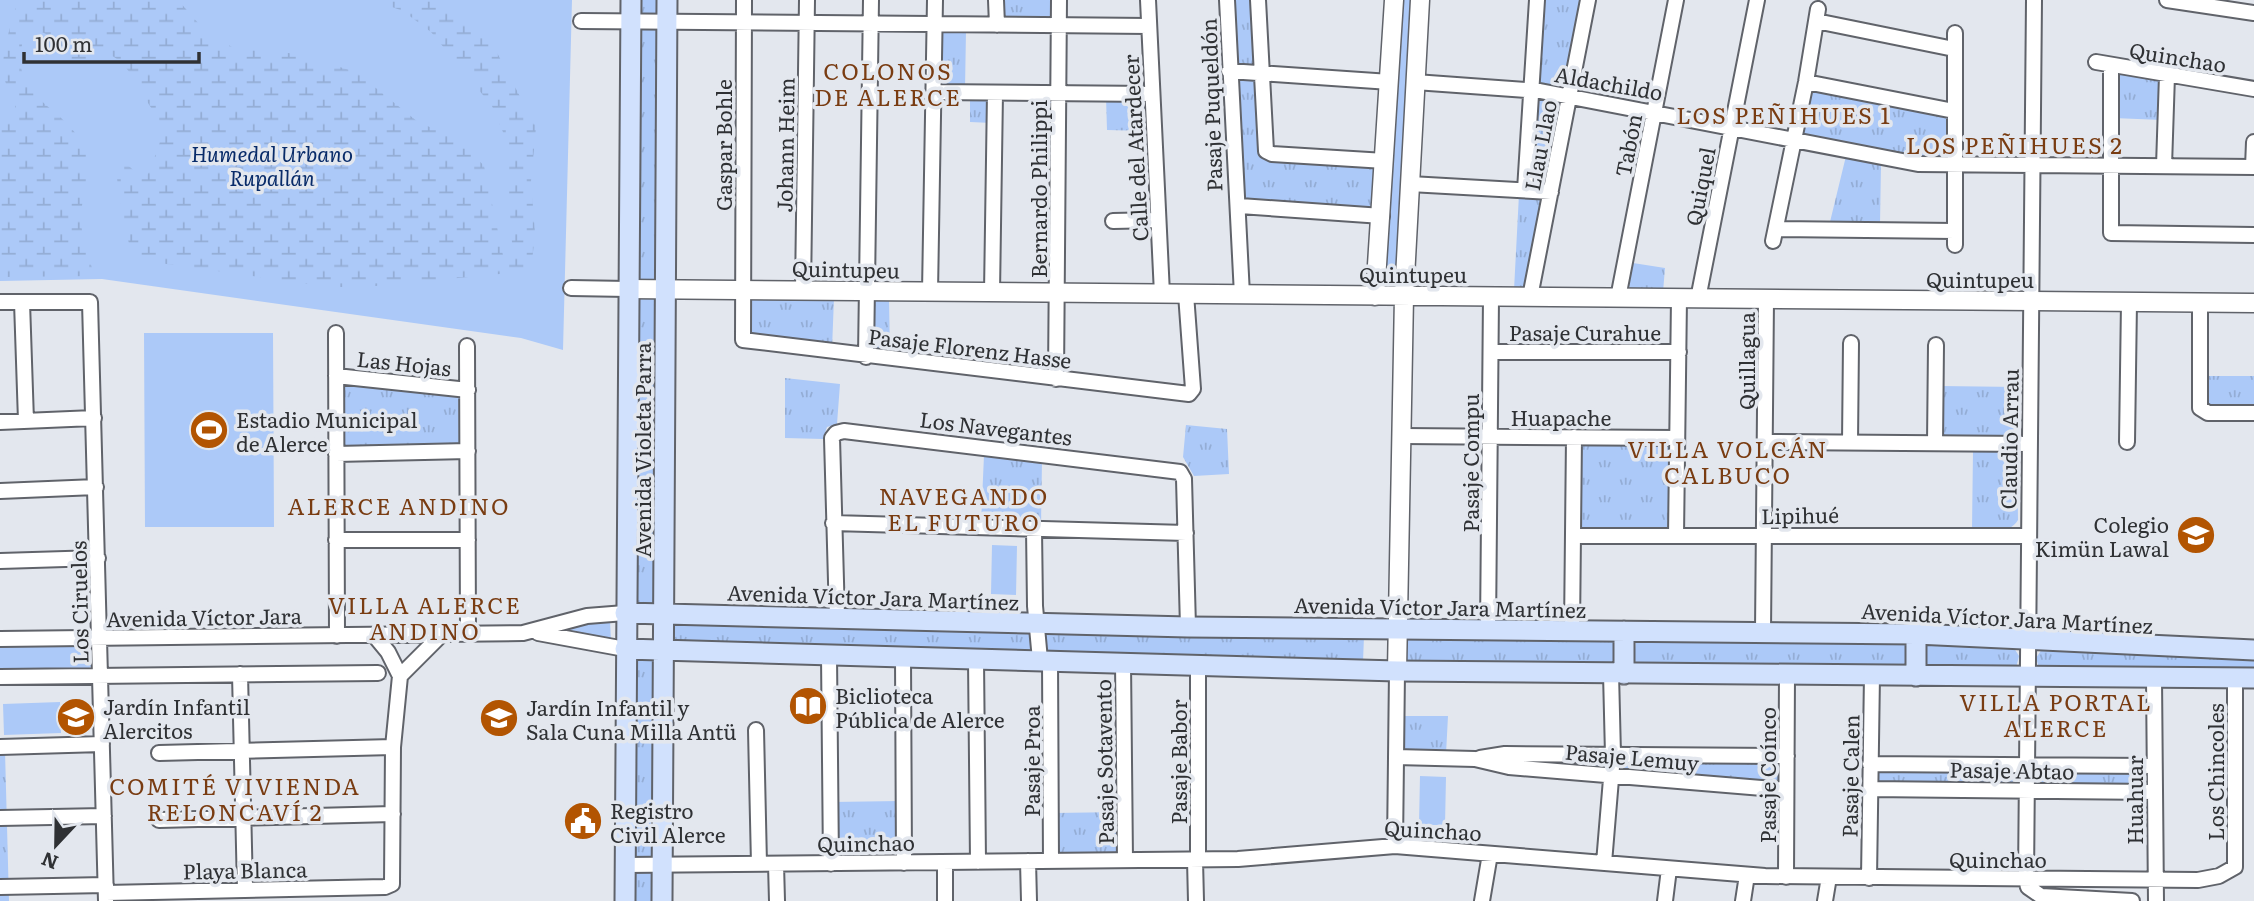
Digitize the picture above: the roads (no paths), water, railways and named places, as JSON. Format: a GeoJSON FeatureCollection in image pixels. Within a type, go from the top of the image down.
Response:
{"type":"FeatureCollection","features":[{"type":"Feature","properties":{"kind":"main road","name":"Avenida Violeta Parra"},"geometry":{"type":"LineString","coordinates":[[625,901],[631,0]]}},
{"type":"Feature","properties":{"kind":"main road","name":"Avenida Violeta Parra"},"geometry":{"type":"LineString","coordinates":[[662,901],[667,0]]}},
{"type":"Feature","properties":{"kind":"main road","name":"Avenida Víctor Jara Martínez"},"geometry":{"type":"LineString","coordinates":[[625,613],[1188,627],[1916,634],[2254,650]]}},
{"type":"Feature","properties":{"kind":"main road"},"geometry":{"type":"LineString","coordinates":[[1618,673],[1624,631]]}},
{"type":"Feature","properties":{"kind":"main road"},"geometry":{"type":"LineString","coordinates":[[1916,634],[1916,676]]}},
{"type":"Feature","properties":{"kind":"main road"},"geometry":{"type":"LineString","coordinates":[[625,649],[1397,671],[2245,678]]}},
{"type":"Feature","properties":{"kind":"street","name":"Gaspar Bohle"},"geometry":{"type":"LineString","coordinates":[[743,340],[744,0]]}},
{"type":"Feature","properties":{"kind":"street","name":"Johann Heim"},"geometry":{"type":"LineString","coordinates":[[803,291],[807,0]]}},
{"type":"Feature","properties":{"kind":"street"},"geometry":{"type":"LineString","coordinates":[[866,357],[871,0]]}},
{"type":"Feature","properties":{"kind":"street"},"geometry":{"type":"LineString","coordinates":[[930,292],[935,0]]}},
{"type":"Feature","properties":{"kind":"street"},"geometry":{"type":"LineString","coordinates":[[996,0],[996,25]]}},
{"type":"Feature","properties":{"kind":"street","name":"Bernardo Philippi"},"geometry":{"type":"LineString","coordinates":[[1056,379],[1059,0]]}},
{"type":"Feature","properties":{"kind":"street","name":"Calle del Atardecer"},"geometry":{"type":"LineString","coordinates":[[1147,0],[1162,294]]}},
{"type":"Feature","properties":{"kind":"street","name":"Pasaje Puqueldón"},"geometry":{"type":"LineString","coordinates":[[1227,0],[1235,202],[1240,206],[1242,295]]}},
{"type":"Feature","properties":{"kind":"street"},"geometry":{"type":"LineString","coordinates":[[1258,0],[1267,152],[1385,161]]}},
{"type":"Feature","properties":{"kind":"street"},"geometry":{"type":"LineString","coordinates":[[1375,296],[1394,0],[1381,0]]}},
{"type":"Feature","properties":{"kind":"street"},"geometry":{"type":"LineString","coordinates":[[1395,846],[1404,296],[1419,0]]}},
{"type":"Feature","properties":{"kind":"street","name":"Llau Llao"},"geometry":{"type":"LineString","coordinates":[[1525,190],[1537,0]]}},
{"type":"Feature","properties":{"kind":"street","name":"Llau Llao"},"geometry":{"type":"LineString","coordinates":[[1530,297],[1588,0]]}},
{"type":"Feature","properties":{"kind":"street","name":"Tabón"},"geometry":{"type":"LineString","coordinates":[[1618,298],[1676,0]]}},
{"type":"Feature","properties":{"kind":"street","name":"Quiquel"},"geometry":{"type":"LineString","coordinates":[[1698,299],[1757,0]]}},
{"type":"Feature","properties":{"kind":"street","name":"Claudio Arrau"},"geometry":{"type":"LineString","coordinates":[[2026,879],[2034,0]]}},
{"type":"Feature","properties":{"kind":"street"},"geometry":{"type":"LineString","coordinates":[[2167,0],[2254,13]]}},
{"type":"Feature","properties":{"kind":"street"},"geometry":{"type":"LineString","coordinates":[[1954,49],[1817,15],[1774,235],[1955,238],[1955,33]]}},
{"type":"Feature","properties":{"kind":"street"},"geometry":{"type":"LineString","coordinates":[[581,22],[1149,26]]}},
{"type":"Feature","properties":{"kind":"street","name":"Quinchao"},"geometry":{"type":"LineString","coordinates":[[2096,62],[2111,67],[2254,89]]}},
{"type":"Feature","properties":{"kind":"street"},"geometry":{"type":"LineString","coordinates":[[2111,67],[2110,233],[2254,235]]}},
{"type":"Feature","properties":{"kind":"street"},"geometry":{"type":"LineString","coordinates":[[1229,71],[1390,82]]}},
{"type":"Feature","properties":{"kind":"street"},"geometry":{"type":"LineString","coordinates":[[2164,166],[2166,75]]}},
{"type":"Feature","properties":{"kind":"street","name":"Aldachildo"},"geometry":{"type":"LineString","coordinates":[[1415,82],[1531,90],[1569,96],[1918,164],[2253,167]]}},
{"type":"Feature","properties":{"kind":"street"},"geometry":{"type":"LineString","coordinates":[[1806,82],[1954,111]]}},
{"type":"Feature","properties":{"kind":"street"},"geometry":{"type":"LineString","coordinates":[[934,92],[1152,94]]}},
{"type":"Feature","properties":{"kind":"street"},"geometry":{"type":"LineString","coordinates":[[992,293],[995,93]]}},
{"type":"Feature","properties":{"kind":"street"},"geometry":{"type":"LineString","coordinates":[[2253,167],[2254,142]]}},
{"type":"Feature","properties":{"kind":"street"},"geometry":{"type":"LineString","coordinates":[[1410,184],[1551,192]]}},
{"type":"Feature","properties":{"kind":"street"},"geometry":{"type":"LineString","coordinates":[[1240,206],[1382,216]]}},
{"type":"Feature","properties":{"kind":"street"},"geometry":{"type":"LineString","coordinates":[[1113,220],[1158,220]]}},
{"type":"Feature","properties":{"kind":"street","name":"Quintupeu"},"geometry":{"type":"LineString","coordinates":[[571,288],[2254,303]]}},
{"type":"Feature","properties":{"kind":"street","name":"Pasaje Florenz Hasse"},"geometry":{"type":"LineString","coordinates":[[743,340],[866,357],[1192,392],[1186,294]]}},
{"type":"Feature","properties":{"kind":"street","name":"Pasaje Compu"},"geometry":{"type":"LineString","coordinates":[[1488,630],[1491,297]]}},
{"type":"Feature","properties":{"kind":"street"},"geometry":{"type":"LineString","coordinates":[[1676,536],[1679,298]]}},
{"type":"Feature","properties":{"kind":"street","name":"Quillagua"},"geometry":{"type":"LineString","coordinates":[[1763,632],[1766,299]]}},
{"type":"Feature","properties":{"kind":"street"},"geometry":{"type":"LineString","coordinates":[[0,302],[22,302],[26,421]]}},
{"type":"Feature","properties":{"kind":"street","name":"Los Ciruelos"},"geometry":{"type":"LineString","coordinates":[[22,302],[90,302],[106,893]]}},
{"type":"Feature","properties":{"kind":"street"},"geometry":{"type":"LineString","coordinates":[[2127,442],[2129,302]]}},
{"type":"Feature","properties":{"kind":"street"},"geometry":{"type":"LineString","coordinates":[[2200,303],[2200,408],[2208,413],[2254,413]]}},
{"type":"Feature","properties":{"kind":"street"},"geometry":{"type":"LineString","coordinates":[[336,332],[337,636]]}},
{"type":"Feature","properties":{"kind":"street"},"geometry":{"type":"LineString","coordinates":[[1850,442],[1851,343]]}},
{"type":"Feature","properties":{"kind":"street"},"geometry":{"type":"LineString","coordinates":[[1935,443],[1936,345]]}},
{"type":"Feature","properties":{"kind":"street"},"geometry":{"type":"LineString","coordinates":[[467,346],[468,634]]}},
{"type":"Feature","properties":{"kind":"street","name":"Pasaje Curahue"},"geometry":{"type":"LineString","coordinates":[[1491,352],[1679,352]]}},
{"type":"Feature","properties":{"kind":"street","name":"Las Hojas"},"geometry":{"type":"LineString","coordinates":[[336,376],[467,390]]}},
{"type":"Feature","properties":{"kind":"street"},"geometry":{"type":"LineString","coordinates":[[0,422],[94,418]]}},
{"type":"Feature","properties":{"kind":"street","name":"Los Navegantes"},"geometry":{"type":"LineString","coordinates":[[837,617],[832,438],[836,433],[845,430],[1176,470],[1184,478],[1188,627]]}},
{"type":"Feature","properties":{"kind":"street","name":"Huapache"},"geometry":{"type":"LineString","coordinates":[[1403,436],[1677,438]]}},
{"type":"Feature","properties":{"kind":"street"},"geometry":{"type":"LineString","coordinates":[[1572,630],[1574,437]]}},
{"type":"Feature","properties":{"kind":"street"},"geometry":{"type":"LineString","coordinates":[[1765,442],[2029,444]]}},
{"type":"Feature","properties":{"kind":"street"},"geometry":{"type":"LineString","coordinates":[[336,454],[468,452]]}},
{"type":"Feature","properties":{"kind":"street"},"geometry":{"type":"LineString","coordinates":[[0,491],[96,487]]}},
{"type":"Feature","properties":{"kind":"street"},"geometry":{"type":"LineString","coordinates":[[833,523],[1186,533]]}},
{"type":"Feature","properties":{"kind":"street","name":"Pasaje Proa"},"geometry":{"type":"LineString","coordinates":[[1034,529],[1037,623],[1045,660],[1051,861]]}},
{"type":"Feature","properties":{"kind":"street","name":"Lipihué"},"geometry":{"type":"LineString","coordinates":[[1573,536],[2028,536]]}},
{"type":"Feature","properties":{"kind":"street"},"geometry":{"type":"LineString","coordinates":[[337,540],[468,540]]}},
{"type":"Feature","properties":{"kind":"street"},"geometry":{"type":"LineString","coordinates":[[0,561],[98,558]]}},
{"type":"Feature","properties":{"kind":"street","name":"Avenida Víctor Jara"},"geometry":{"type":"LineString","coordinates":[[538,631],[587,616],[625,613]]}},
{"type":"Feature","properties":{"kind":"street","name":"Avenida Víctor Jara"},"geometry":{"type":"LineString","coordinates":[[0,639],[441,635],[538,631],[625,649]]}},
{"type":"Feature","properties":{"kind":"street"},"geometry":{"type":"LineString","coordinates":[[159,820],[393,814],[393,747],[400,676],[388,652],[374,635]]}},
{"type":"Feature","properties":{"kind":"street"},"geometry":{"type":"LineString","coordinates":[[400,676],[441,635]]}},
{"type":"Feature","properties":{"kind":"street"},"geometry":{"type":"LineString","coordinates":[[828,655],[831,863]]}},
{"type":"Feature","properties":{"kind":"street"},"geometry":{"type":"LineString","coordinates":[[903,657],[905,863]]}},
{"type":"Feature","properties":{"kind":"street"},"geometry":{"type":"LineString","coordinates":[[976,659],[978,862]]}},
{"type":"Feature","properties":{"kind":"street","name":"Pasaje Sotavento"},"geometry":{"type":"LineString","coordinates":[[1123,662],[1125,860]]}},
{"type":"Feature","properties":{"kind":"street","name":"Pasaje Babor"},"geometry":{"type":"LineString","coordinates":[[1196,901],[1198,664]]}},
{"type":"Feature","properties":{"kind":"street"},"geometry":{"type":"LineString","coordinates":[[0,677],[378,673]]}},
{"type":"Feature","properties":{"kind":"street"},"geometry":{"type":"LineString","coordinates":[[1604,863],[1618,673]]}},
{"type":"Feature","properties":{"kind":"street"},"geometry":{"type":"LineString","coordinates":[[240,674],[245,890]]}},
{"type":"Feature","properties":{"kind":"street","name":"Pasaje Coínco"},"geometry":{"type":"LineString","coordinates":[[1786,877],[1787,674]]}},
{"type":"Feature","properties":{"kind":"street","name":"Pasaje Calen"},"geometry":{"type":"LineString","coordinates":[[1869,878],[1872,675]]}},
{"type":"Feature","properties":{"kind":"street","name":"Huahuar"},"geometry":{"type":"LineString","coordinates":[[2154,678],[2156,901]]}},
{"type":"Feature","properties":{"kind":"street","name":"Los Chincoles"},"geometry":{"type":"LineString","coordinates":[[2235,867],[2245,678]]}},
{"type":"Feature","properties":{"kind":"street"},"geometry":{"type":"LineString","coordinates":[[756,730],[759,864]]}},
{"type":"Feature","properties":{"kind":"street"},"geometry":{"type":"LineString","coordinates":[[0,747],[102,744]]}},
{"type":"Feature","properties":{"kind":"street"},"geometry":{"type":"LineString","coordinates":[[159,753],[393,747]]}},
{"type":"Feature","properties":{"kind":"street","name":"Pasaje Lemuy"},"geometry":{"type":"LineString","coordinates":[[1475,759],[1505,754],[1787,756]]}},
{"type":"Feature","properties":{"kind":"street","name":"Pasaje Lemuy"},"geometry":{"type":"LineString","coordinates":[[1396,757],[1475,759],[1512,767],[1787,790]]}},
{"type":"Feature","properties":{"kind":"street","name":"Pasaje Abtao"},"geometry":{"type":"LineString","coordinates":[[1870,764],[2154,766]]}},
{"type":"Feature","properties":{"kind":"street","name":"Pasaje Abtao"},"geometry":{"type":"LineString","coordinates":[[1870,789],[2154,792]]}},
{"type":"Feature","properties":{"kind":"street","name":"Playa Blanca"},"geometry":{"type":"LineString","coordinates":[[0,887],[106,893],[245,890],[341,894],[385,887],[393,879],[393,814]]}},
{"type":"Feature","properties":{"kind":"street"},"geometry":{"type":"LineString","coordinates":[[0,818],[104,816]]}},
{"type":"Feature","properties":{"kind":"street","name":"Quinchao"},"geometry":{"type":"LineString","coordinates":[[625,865],[1197,860],[1395,846],[1786,877],[2198,880],[2219,876],[2235,867]]}},
{"type":"Feature","properties":{"kind":"street"},"geometry":{"type":"LineString","coordinates":[[1482,901],[1490,853]]}},
{"type":"Feature","properties":{"kind":"street"},"geometry":{"type":"LineString","coordinates":[[1028,861],[1028,901]]}},
{"type":"Feature","properties":{"kind":"street"},"geometry":{"type":"LineString","coordinates":[[945,862],[946,901]]}},
{"type":"Feature","properties":{"kind":"street"},"geometry":{"type":"LineString","coordinates":[[776,864],[777,901]]}},
{"type":"Feature","properties":{"kind":"street"},"geometry":{"type":"LineString","coordinates":[[1665,901],[1669,869]]}},
{"type":"Feature","properties":{"kind":"street"},"geometry":{"type":"LineString","coordinates":[[1743,901],[1747,875]]}},
{"type":"Feature","properties":{"kind":"street"},"geometry":{"type":"LineString","coordinates":[[1825,901],[1829,877]]}},
{"type":"Feature","properties":{"kind":"street"},"geometry":{"type":"LineString","coordinates":[[2026,879],[2035,894],[2041,896],[2132,901]]}},
{"type":"Feature","properties":{"kind":"place","name":"Estadio Municipal de Alerce"},"geometry":{"type":"Point","coordinates":[209,430]}},
{"type":"Feature","properties":{"kind":"place","name":"Colegio Kimün Lawal"},"geometry":{"type":"Point","coordinates":[2196,535]}},
{"type":"Feature","properties":{"kind":"place","name":"Biclioteca Pública de Alerce"},"geometry":{"type":"Point","coordinates":[808,706]}},
{"type":"Feature","properties":{"kind":"place","name":"Jardín Infantil Alercitos"},"geometry":{"type":"Point","coordinates":[76,717]}},
{"type":"Feature","properties":{"kind":"place","name":"Jardín Infantil y Sala Cuna Milla Antü"},"geometry":{"type":"Point","coordinates":[499,718]}},
{"type":"Feature","properties":{"kind":"place","name":"Registro Civil Alerce"},"geometry":{"type":"Point","coordinates":[583,821]}},
{"type":"Feature","properties":{"kind":"district","name":"COLONOS DE ALERCE"},"geometry":{"type":"Point","coordinates":[888,83]}},
{"type":"Feature","properties":{"kind":"district","name":"LOS PEÑIHUES 1"},"geometry":{"type":"Point","coordinates":[1784,114]}},
{"type":"Feature","properties":{"kind":"district","name":"LOS PEÑIHUES 2"},"geometry":{"type":"Point","coordinates":[2015,144]}},
{"type":"Feature","properties":{"kind":"district","name":"VILLA VOLCÁN CALBUCO"},"geometry":{"type":"Point","coordinates":[1728,461]}},
{"type":"Feature","properties":{"kind":"district","name":"ALERCE ANDINO"},"geometry":{"type":"Point","coordinates":[399,505]}},
{"type":"Feature","properties":{"kind":"district","name":"NAVEGANDO EL FUTURO"},"geometry":{"type":"Point","coordinates":[964,508]}},
{"type":"Feature","properties":{"kind":"district","name":"VILLA ALERCE ANDINO"},"geometry":{"type":"Point","coordinates":[425,617]}},
{"type":"Feature","properties":{"kind":"district","name":"VILLA PORTAL ALERCE"},"geometry":{"type":"Point","coordinates":[2056,714]}},
{"type":"Feature","properties":{"kind":"district","name":"COMITÉ VIVIENDA RELONCAVÍ 2"},"geometry":{"type":"Point","coordinates":[235,798]}},
{"type":"Feature","properties":{"kind":"park label","name":"Humedal Urbano Rupallán"},"geometry":{"type":"Point","coordinates":[272,164]}}]}
